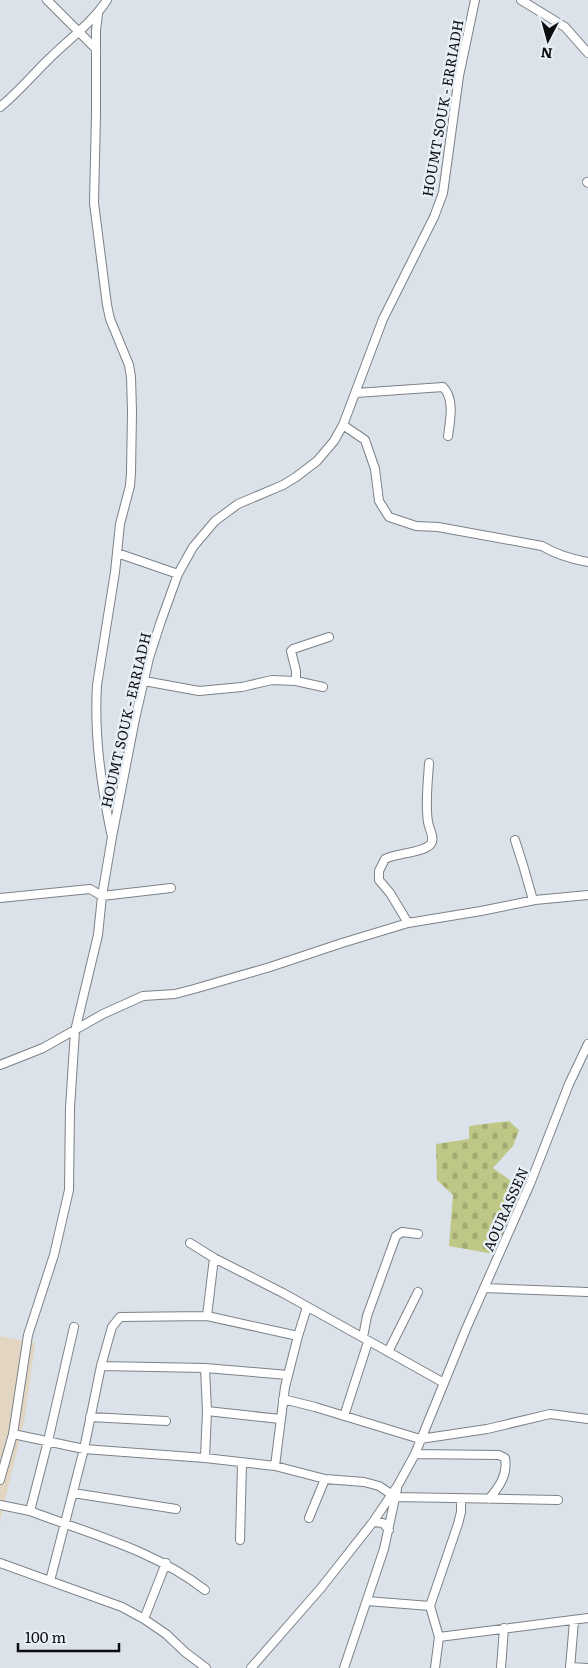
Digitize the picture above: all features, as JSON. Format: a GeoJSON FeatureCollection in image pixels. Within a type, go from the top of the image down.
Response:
{"type":"FeatureCollection","features":[{"type":"Feature","properties":{"kind":"street"},"geometry":{"type":"LineString","coordinates":[[47,0],[96,49]]}},
{"type":"Feature","properties":{"kind":"street"},"geometry":{"type":"LineString","coordinates":[[0,106],[16,95],[49,59],[98,14],[107,0]]}},
{"type":"Feature","properties":{"kind":"street","name":"HOUMT SOUK - ERRIADH"},"geometry":{"type":"LineString","coordinates":[[0,1480],[13,1434],[28,1335],[54,1255],[69,1190],[70,1108],[75,1031],[98,935],[102,896],[112,837],[144,681],[158,630],[178,574],[193,547],[215,521],[238,504],[283,485],[296,477],[317,461],[334,441],[343,425],[383,319],[434,217],[442,193],[458,83],[475,0]]}},
{"type":"Feature","properties":{"kind":"street"},"geometry":{"type":"LineString","coordinates":[[521,0],[565,27],[588,53]]}},
{"type":"Feature","properties":{"kind":"street"},"geometry":{"type":"LineString","coordinates":[[98,14],[96,30],[94,203],[101,249],[106,305],[127,360],[131,377],[132,412],[131,480],[120,524],[96,703],[98,760],[112,837]]}},
{"type":"Feature","properties":{"kind":"street"},"geometry":{"type":"LineString","coordinates":[[356,393],[443,386],[448,392],[451,414],[448,436]]}},
{"type":"Feature","properties":{"kind":"street"},"geometry":{"type":"LineString","coordinates":[[343,425],[365,440],[375,470],[380,501],[389,518],[416,526],[438,527],[542,546],[556,554],[588,562]]}},
{"type":"Feature","properties":{"kind":"street"},"geometry":{"type":"LineString","coordinates":[[117,553],[178,574]]}},
{"type":"Feature","properties":{"kind":"street"},"geometry":{"type":"LineString","coordinates":[[296,680],[293,649],[329,637]]}},
{"type":"Feature","properties":{"kind":"street"},"geometry":{"type":"LineString","coordinates":[[144,681],[199,691],[242,688],[272,680],[296,680],[323,687]]}},
{"type":"Feature","properties":{"kind":"street"},"geometry":{"type":"LineString","coordinates":[[408,924],[390,893],[379,880],[378,875],[385,859],[421,850],[430,845],[432,840],[428,822],[427,788],[429,763]]}},
{"type":"Feature","properties":{"kind":"street"},"geometry":{"type":"LineString","coordinates":[[515,840],[533,900]]}},
{"type":"Feature","properties":{"kind":"street"},"geometry":{"type":"LineString","coordinates":[[0,898],[90,889],[102,896],[171,888]]}},
{"type":"Feature","properties":{"kind":"street"},"geometry":{"type":"LineString","coordinates":[[0,1065],[43,1048],[103,1014],[143,996],[175,994],[194,989],[270,967],[342,942],[408,924],[533,900],[588,895]]}},
{"type":"Feature","properties":{"kind":"street","name":"AOURASSEN"},"geometry":{"type":"LineString","coordinates":[[344,1668],[389,1530],[393,1495],[415,1454],[484,1288],[530,1184],[569,1084],[588,1044]]}},
{"type":"Feature","properties":{"kind":"street"},"geometry":{"type":"LineString","coordinates":[[344,1416],[365,1339],[368,1316],[396,1236],[402,1232],[418,1234]]}},
{"type":"Feature","properties":{"kind":"street"},"geometry":{"type":"LineString","coordinates":[[190,1243],[214,1258],[261,1280],[444,1383]]}},
{"type":"Feature","properties":{"kind":"street"},"geometry":{"type":"LineString","coordinates":[[207,1316],[214,1258]]}},
{"type":"Feature","properties":{"kind":"street"},"geometry":{"type":"LineString","coordinates":[[484,1288],[588,1292]]}},
{"type":"Feature","properties":{"kind":"street"},"geometry":{"type":"LineString","coordinates":[[388,1352],[418,1292]]}},
{"type":"Feature","properties":{"kind":"street"},"geometry":{"type":"LineString","coordinates":[[276,1466],[280,1419],[288,1375],[307,1307]]}},
{"type":"Feature","properties":{"kind":"street"},"geometry":{"type":"LineString","coordinates":[[50,1580],[84,1449],[101,1366],[112,1327],[120,1317],[207,1316],[298,1336]]}},
{"type":"Feature","properties":{"kind":"street"},"geometry":{"type":"LineString","coordinates":[[30,1511],[74,1327]]}},
{"type":"Feature","properties":{"kind":"street"},"geometry":{"type":"LineString","coordinates":[[101,1366],[205,1368],[288,1375]]}},
{"type":"Feature","properties":{"kind":"street"},"geometry":{"type":"LineString","coordinates":[[205,1368],[207,1411],[205,1458]]}},
{"type":"Feature","properties":{"kind":"street"},"geometry":{"type":"LineString","coordinates":[[284,1399],[420,1440],[488,1429],[550,1414],[588,1419]]}},
{"type":"Feature","properties":{"kind":"street"},"geometry":{"type":"LineString","coordinates":[[207,1411],[280,1419]]}},
{"type":"Feature","properties":{"kind":"street"},"geometry":{"type":"LineString","coordinates":[[90,1417],[166,1421]]}},
{"type":"Feature","properties":{"kind":"street"},"geometry":{"type":"LineString","coordinates":[[13,1434],[84,1449],[205,1458],[276,1466],[325,1479],[364,1482],[378,1486],[393,1495],[461,1499],[558,1500]]}},
{"type":"Feature","properties":{"kind":"street"},"geometry":{"type":"LineString","coordinates":[[415,1454],[499,1455],[504,1458],[506,1465],[504,1477],[489,1499]]}},
{"type":"Feature","properties":{"kind":"street"},"geometry":{"type":"LineString","coordinates":[[240,1540],[242,1463]]}},
{"type":"Feature","properties":{"kind":"street"},"geometry":{"type":"LineString","coordinates":[[309,1518],[325,1479]]}},
{"type":"Feature","properties":{"kind":"street"},"geometry":{"type":"LineString","coordinates":[[73,1493],[176,1509]]}},
{"type":"Feature","properties":{"kind":"street"},"geometry":{"type":"LineString","coordinates":[[251,1668],[321,1588],[393,1495]]}},
{"type":"Feature","properties":{"kind":"street"},"geometry":{"type":"LineString","coordinates":[[435,1668],[439,1637],[430,1606],[458,1524],[461,1512],[461,1499]]}},
{"type":"Feature","properties":{"kind":"street"},"geometry":{"type":"LineString","coordinates":[[0,1505],[30,1511],[142,1552],[166,1564],[205,1590]]}},
{"type":"Feature","properties":{"kind":"street"},"geometry":{"type":"LineString","coordinates":[[373,1522],[383,1523],[389,1530]]}},
{"type":"Feature","properties":{"kind":"street"},"geometry":{"type":"LineString","coordinates":[[0,1563],[122,1607],[166,1634],[206,1668]]}},
{"type":"Feature","properties":{"kind":"street"},"geometry":{"type":"LineString","coordinates":[[144,1619],[166,1564]]}},
{"type":"Feature","properties":{"kind":"street"},"geometry":{"type":"LineString","coordinates":[[367,1601],[430,1606]]}},
{"type":"Feature","properties":{"kind":"street"},"geometry":{"type":"LineString","coordinates":[[439,1637],[588,1618]]}},
{"type":"Feature","properties":{"kind":"street"},"geometry":{"type":"LineString","coordinates":[[574,1621],[570,1668],[588,1668]]}},
{"type":"Feature","properties":{"kind":"street"},"geometry":{"type":"LineString","coordinates":[[501,1668],[504,1628]]}},
{"type":"Feature","properties":{"kind":"shaded area"},"geometry":{"type":"Polygon","coordinates":[[[0,1336],[35,1343],[25,1417],[0,1521],[0,1336]]]}},
{"type":"Feature","properties":{"kind":"green space"},"geometry":{"type":"Polygon","coordinates":[[[509,1121],[519,1130],[513,1146],[493,1168],[523,1187],[494,1254],[449,1246],[453,1195],[437,1180],[436,1144],[469,1139],[469,1126],[509,1121]]]}}]}
